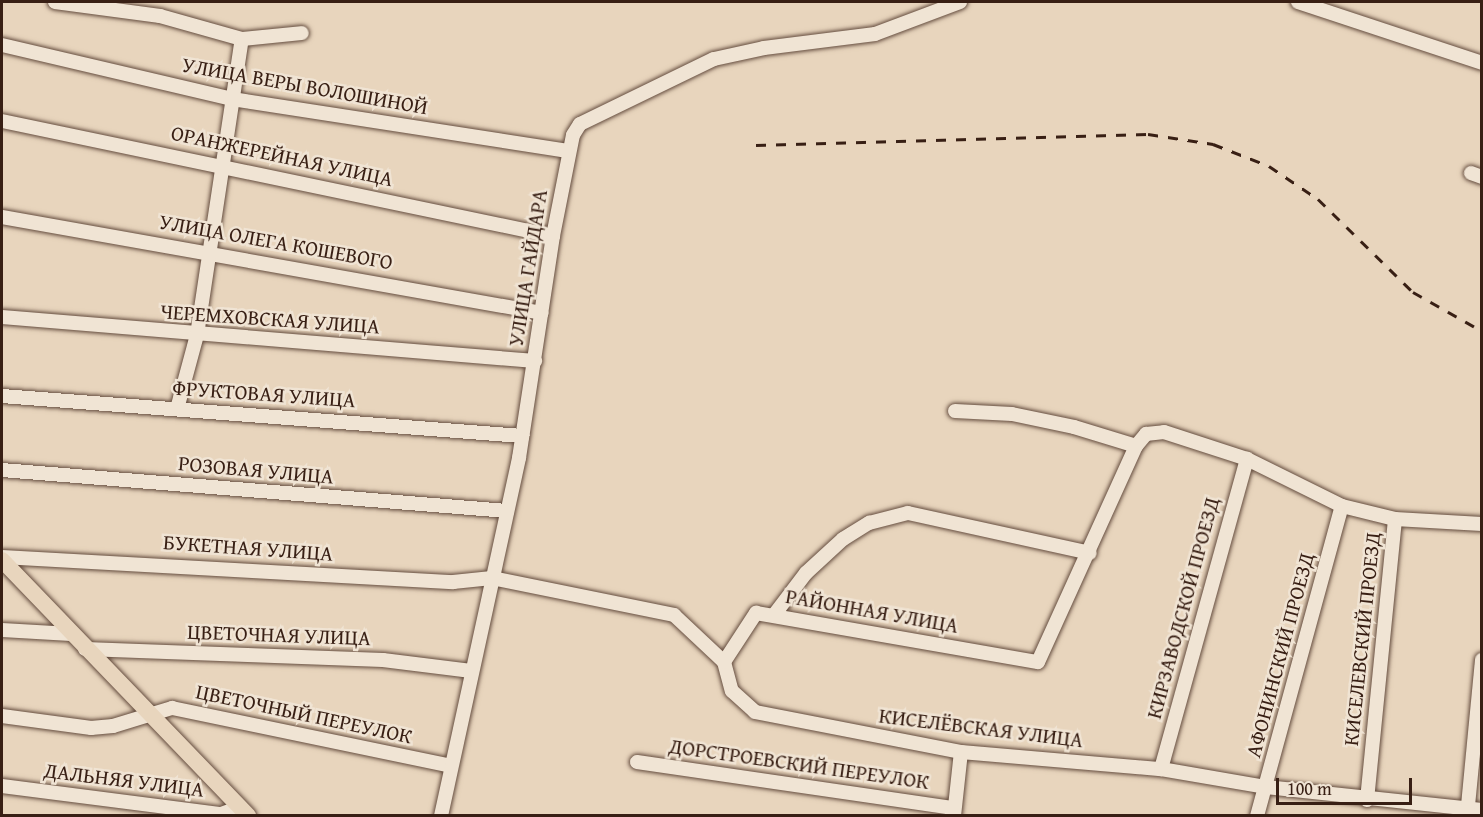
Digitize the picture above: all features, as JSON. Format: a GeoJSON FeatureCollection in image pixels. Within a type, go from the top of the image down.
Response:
{"type":"FeatureCollection","features":[{"type":"Feature","properties":{"kind":"main road"},"geometry":{"type":"LineString","coordinates":[[2,559],[85,649],[244,811]]}},
{"type":"Feature","properties":{"kind":"street","name":"УЛИЦА ВЕРЫ ВОЛОШИНОЙ"},"geometry":{"type":"LineString","coordinates":[[55,2],[160,16],[242,39]]}},
{"type":"Feature","properties":{"kind":"street","name":"УЛИЦА ГАЙДАРА"},"geometry":{"type":"LineString","coordinates":[[441,816],[522,436],[568,151],[580,124],[714,59],[764,48],[875,34],[960,2]]}},
{"type":"Feature","properties":{"kind":"street"},"geometry":{"type":"LineString","coordinates":[[1298,2],[1482,63]]}},
{"type":"Feature","properties":{"kind":"street"},"geometry":{"type":"LineString","coordinates":[[177,409],[196,335],[211,251],[221,164],[242,39],[302,33]]}},
{"type":"Feature","properties":{"kind":"street","name":"УЛИЦА ВЕРЫ ВОЛОШИНОЙ"},"geometry":{"type":"LineString","coordinates":[[2,45],[232,99],[568,151]]}},
{"type":"Feature","properties":{"kind":"street","name":"ОРАНЖЕРЕЙНАЯ УЛИЦА"},"geometry":{"type":"LineString","coordinates":[[2,121],[221,164],[553,236]]}},
{"type":"Feature","properties":{"kind":"street","name":"УЛИЦА ОЛЕГА КОШЕВОГО"},"geometry":{"type":"LineString","coordinates":[[2,216],[211,251],[542,313]]}},
{"type":"Feature","properties":{"kind":"street","name":"ЧЕРЕМХОВСКАЯ УЛИЦА"},"geometry":{"type":"LineString","coordinates":[[2,317],[196,335],[535,361]]}},
{"type":"Feature","properties":{"kind":"street","name":"ФРУКТОВАЯ УЛИЦА"},"geometry":{"type":"LineString","coordinates":[[2,396],[522,436]]}},
{"type":"Feature","properties":{"kind":"street"},"geometry":{"type":"LineString","coordinates":[[955,411],[1012,414],[1074,427],[1136,446]]}},
{"type":"Feature","properties":{"kind":"street"},"geometry":{"type":"LineString","coordinates":[[774,615],[806,573],[843,539],[869,523],[908,513],[1090,553],[1136,446],[1146,434],[1164,432],[1246,459],[1342,506],[1395,519],[1482,524]]}},
{"type":"Feature","properties":{"kind":"street","name":"КИРЗАВОДСКОЙ ПРОЕЗД"},"geometry":{"type":"LineString","coordinates":[[1161,769],[1246,459]]}},
{"type":"Feature","properties":{"kind":"street","name":"РОЗОВАЯ УЛИЦА"},"geometry":{"type":"LineString","coordinates":[[2,470],[507,511]]}},
{"type":"Feature","properties":{"kind":"street","name":"АФОНИНСКИЙ ПРОЕЗД"},"geometry":{"type":"LineString","coordinates":[[1257,816],[1342,506]]}},
{"type":"Feature","properties":{"kind":"street","name":"КИСЕЛЕВСКИЙ ПРОЕЗД"},"geometry":{"type":"LineString","coordinates":[[1367,800],[1395,519]]}},
{"type":"Feature","properties":{"kind":"street","name":"РАЙОННАЯ УЛИЦА"},"geometry":{"type":"LineString","coordinates":[[724,662],[756,613],[1038,662],[1090,553]]}},
{"type":"Feature","properties":{"kind":"street","name":"БУКЕТНАЯ УЛИЦА"},"geometry":{"type":"LineString","coordinates":[[2,559],[453,582],[492,578]]}},
{"type":"Feature","properties":{"kind":"street"},"geometry":{"type":"LineString","coordinates":[[492,578],[674,615],[724,662]]}},
{"type":"Feature","properties":{"kind":"street"},"geometry":{"type":"LineString","coordinates":[[2,630],[71,634]]}},
{"type":"Feature","properties":{"kind":"street","name":"ЦВЕТОЧНАЯ УЛИЦА"},"geometry":{"type":"LineString","coordinates":[[85,649],[383,660],[471,671]]}},
{"type":"Feature","properties":{"kind":"street"},"geometry":{"type":"LineString","coordinates":[[1467,812],[1482,660]]}},
{"type":"Feature","properties":{"kind":"street","name":"КИСЕЛЁВСКАЯ УЛИЦА"},"geometry":{"type":"LineString","coordinates":[[724,662],[732,691],[755,712],[961,752],[1161,769],[1266,787],[1367,800],[1467,812],[1482,810]]}},
{"type":"Feature","properties":{"kind":"street","name":"ЦВЕТОЧНЫЙ ПЕРЕУЛОК"},"geometry":{"type":"LineString","coordinates":[[2,716],[91,728],[113,726],[172,708],[451,766]]}},
{"type":"Feature","properties":{"kind":"street"},"geometry":{"type":"LineString","coordinates":[[954,812],[961,752]]}},
{"type":"Feature","properties":{"kind":"street","name":"ДОРСТРОЕВСКИЙ ПЕРЕУЛОК"},"geometry":{"type":"LineString","coordinates":[[637,762],[954,812]]}},
{"type":"Feature","properties":{"kind":"street","name":"ДАЛЬНЯЯ УЛИЦА"},"geometry":{"type":"LineString","coordinates":[[2,786],[220,814],[244,811]]}},
{"type":"Feature","properties":{"kind":"railway"},"geometry":{"type":"LineString","coordinates":[[756,145],[1148,134],[1213,144],[1269,166],[1318,199],[1413,292],[1482,331]]}}]}
